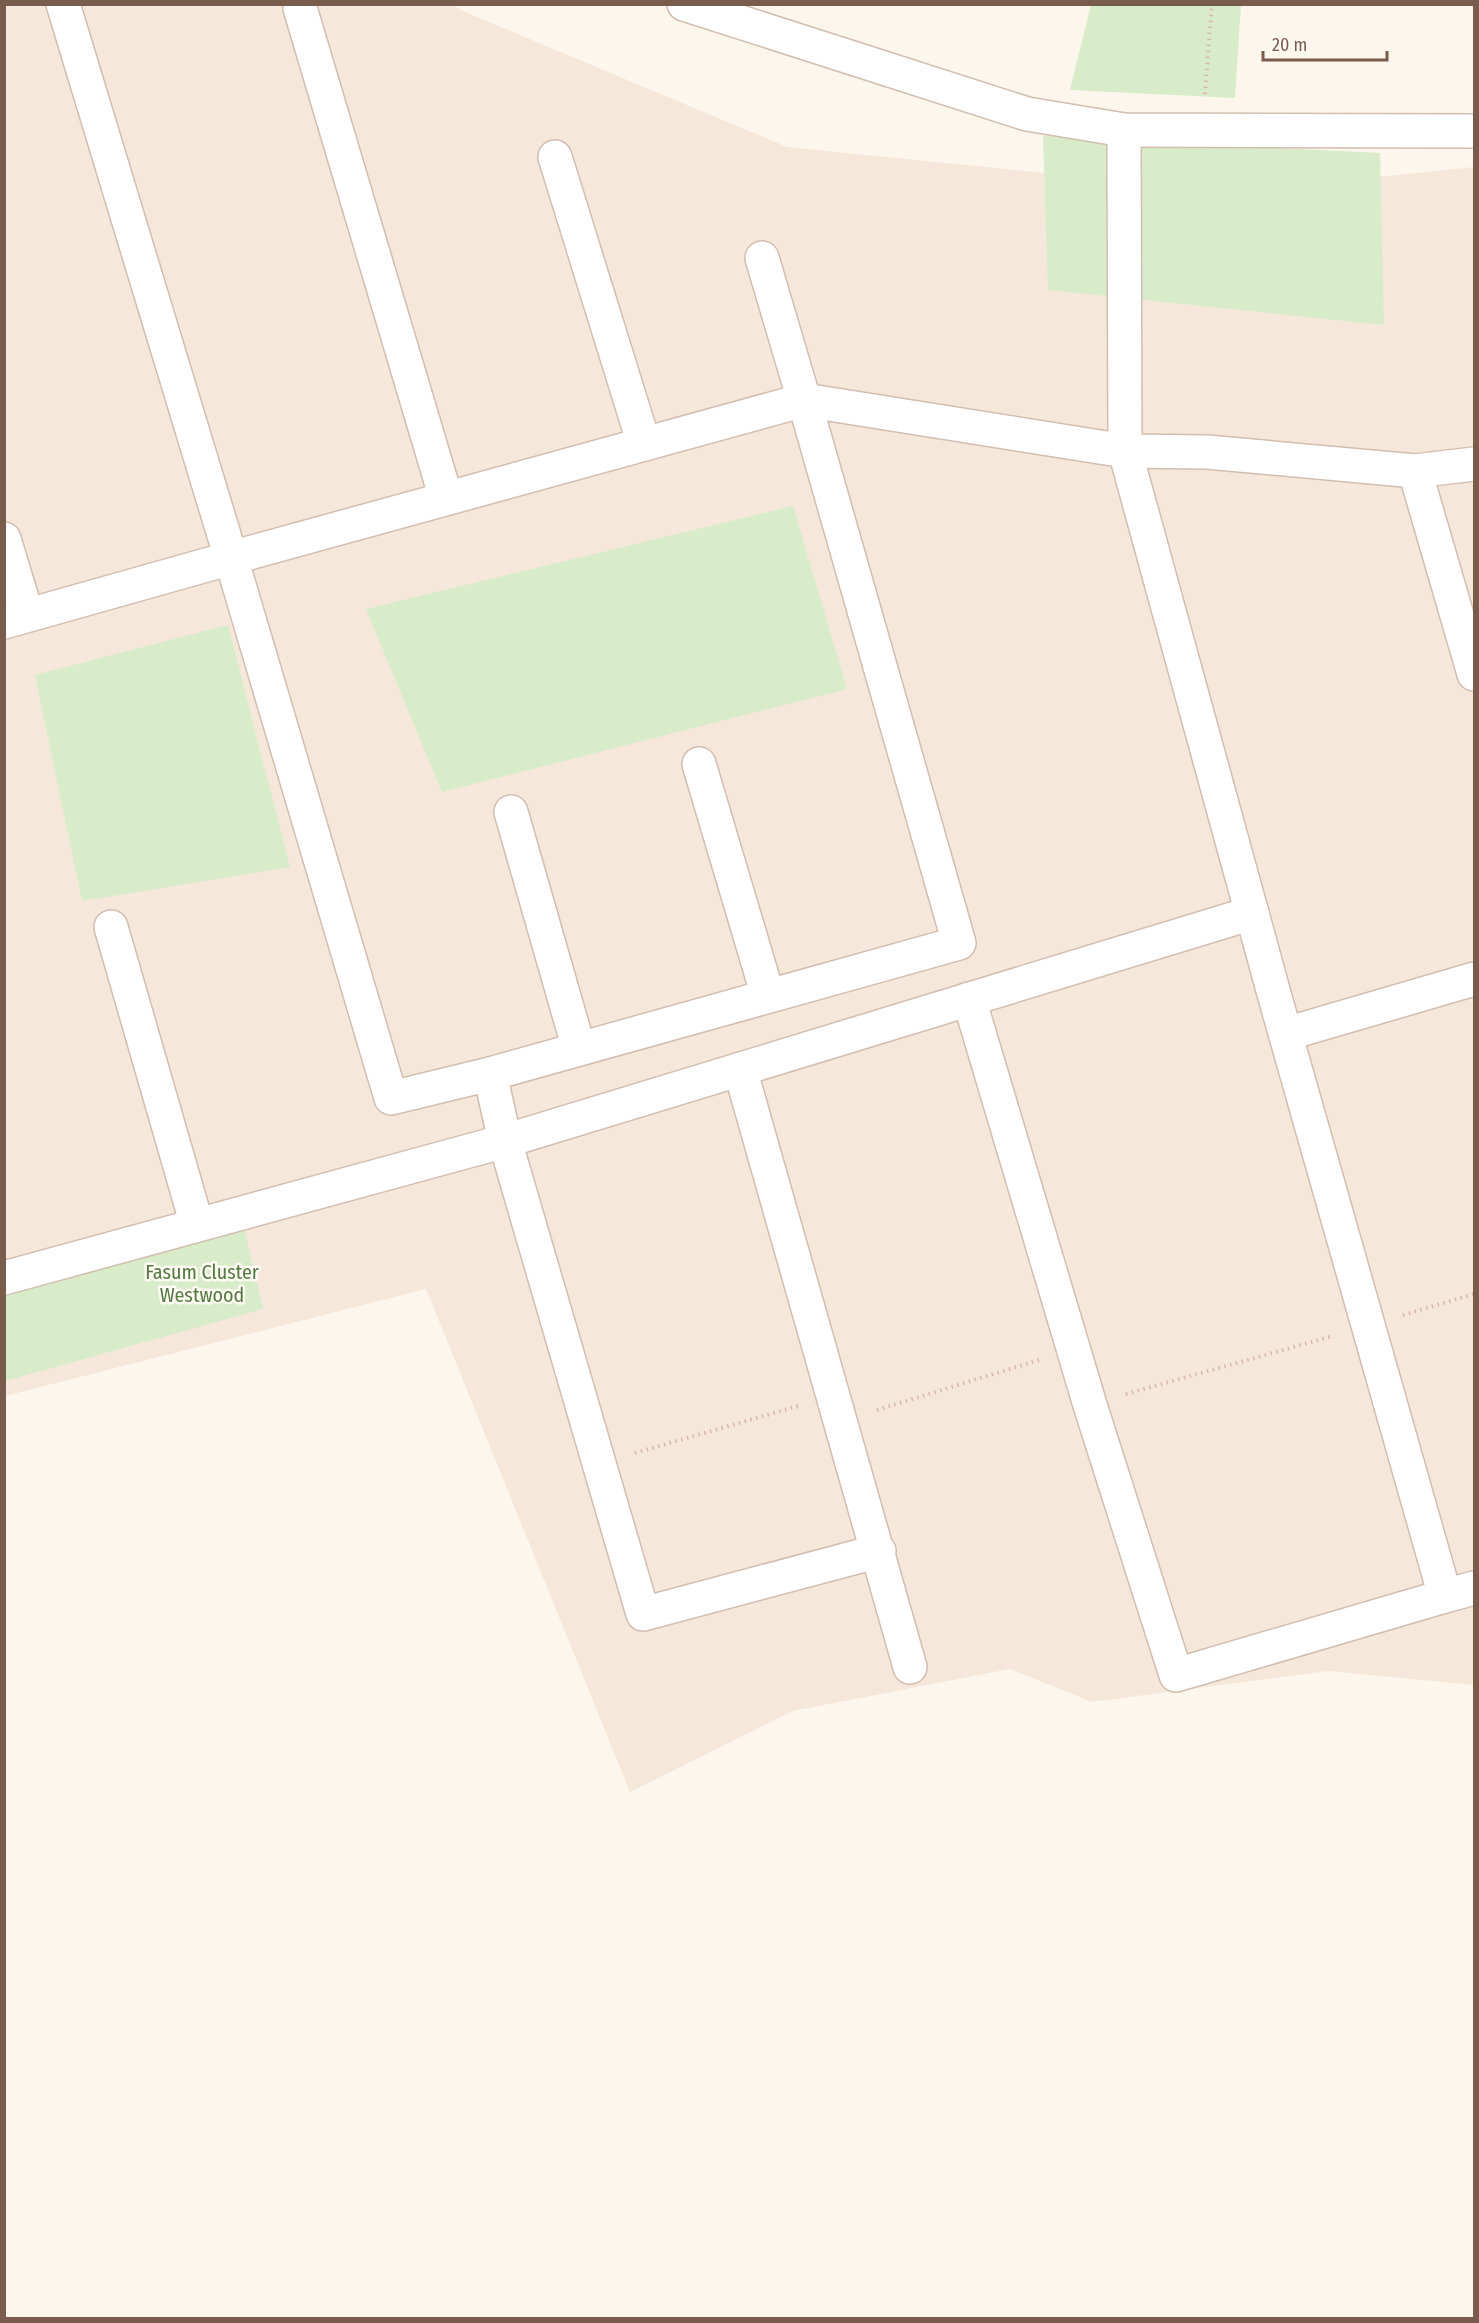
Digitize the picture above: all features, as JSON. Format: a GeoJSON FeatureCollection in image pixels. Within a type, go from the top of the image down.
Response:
{"type":"FeatureCollection","features":[{"type":"Feature","properties":{"kind":"street"},"geometry":{"type":"LineString","coordinates":[[63,4],[231,558],[391,1098],[490,1074],[959,943],[762,258]]}},
{"type":"Feature","properties":{"kind":"street"},"geometry":{"type":"LineString","coordinates":[[684,4],[1027,114],[1124,130],[1474,131]]}},
{"type":"Feature","properties":{"kind":"street"},"geometry":{"type":"LineString","coordinates":[[300,8],[446,498]]}},
{"type":"Feature","properties":{"kind":"street"},"geometry":{"type":"LineString","coordinates":[[969,999],[1090,1405],[1176,1675],[1460,1592],[1369,1325],[1252,913],[1125,451],[1124,130]]}},
{"type":"Feature","properties":{"kind":"street"},"geometry":{"type":"LineString","coordinates":[[555,157],[644,444]]}},
{"type":"Feature","properties":{"kind":"street"},"geometry":{"type":"LineString","coordinates":[[4,539],[16,618],[804,400],[1125,451],[1207,452],[1415,471],[1474,464]]}},
{"type":"Feature","properties":{"kind":"street"},"geometry":{"type":"LineString","coordinates":[[1415,471],[1474,674]]}},
{"type":"Feature","properties":{"kind":"street"},"geometry":{"type":"LineString","coordinates":[[699,764],[768,996]]}},
{"type":"Feature","properties":{"kind":"street"},"geometry":{"type":"LineString","coordinates":[[511,812],[579,1049]]}},
{"type":"Feature","properties":{"kind":"street"},"geometry":{"type":"LineString","coordinates":[[4,1278],[506,1141],[1252,913]]}},
{"type":"Feature","properties":{"kind":"street"},"geometry":{"type":"LineString","coordinates":[[111,927],[197,1225]]}},
{"type":"Feature","properties":{"kind":"street"},"geometry":{"type":"LineString","coordinates":[[1286,1034],[1474,979]]}},
{"type":"Feature","properties":{"kind":"street"},"geometry":{"type":"LineString","coordinates":[[740,1069],[879,1551],[910,1667]]}},
{"type":"Feature","properties":{"kind":"street"},"geometry":{"type":"LineString","coordinates":[[490,1074],[506,1141],[643,1614],[879,1551]]}},
{"type":"Feature","properties":{"kind":"path"},"geometry":{"type":"LineString","coordinates":[[1203,131],[1212,4]]}},
{"type":"Feature","properties":{"kind":"path"},"geometry":{"type":"LineString","coordinates":[[1090,1405],[1474,1294]]}},
{"type":"Feature","properties":{"kind":"path"},"geometry":{"type":"LineString","coordinates":[[599,1463],[837,1408],[1074,1349]]}},
{"type":"Feature","properties":{"kind":"shaded area"},"geometry":{"type":"Polygon","coordinates":[[[5,5],[452,5],[787,147],[1235,192],[1474,167],[1474,1685],[1328,1671],[1092,1702],[1010,1669],[793,1711],[630,1792],[426,1289],[5,1396],[5,5]]]}},
{"type":"Feature","properties":{"kind":"green space"},"geometry":{"type":"Polygon","coordinates":[[[1091,5],[1241,5],[1235,98],[1070,90],[1091,5]]]}},
{"type":"Feature","properties":{"kind":"green space"},"geometry":{"type":"Polygon","coordinates":[[[1043,136],[1380,153],[1384,325],[1048,290],[1043,136]]]}},
{"type":"Feature","properties":{"kind":"green space"},"geometry":{"type":"Polygon","coordinates":[[[793,506],[847,689],[442,792],[366,609],[793,506]]]}},
{"type":"Feature","properties":{"kind":"green space"},"geometry":{"type":"Polygon","coordinates":[[[228,625],[290,867],[82,901],[35,675],[228,625]]]}},
{"type":"Feature","properties":{"kind":"green space","name":"Fasum Cluster Westwood"},"geometry":{"type":"Polygon","coordinates":[[[244,1228],[263,1309],[5,1381],[4,1296],[244,1228]]]}}]}
